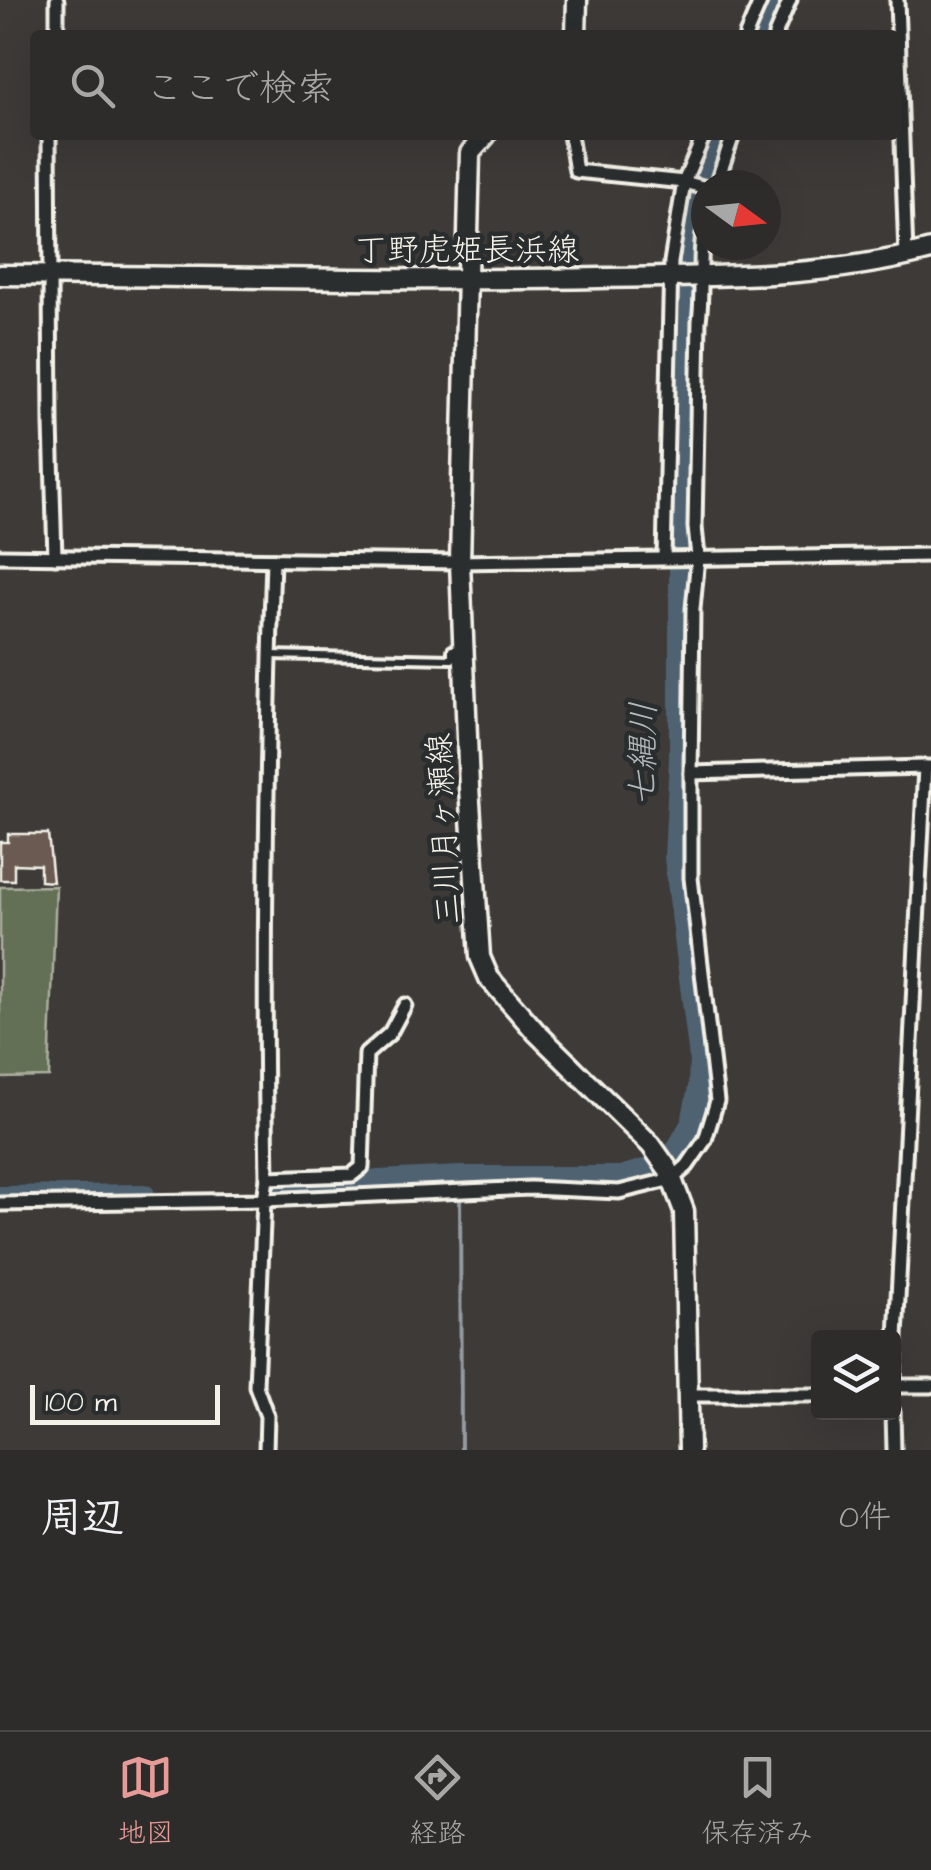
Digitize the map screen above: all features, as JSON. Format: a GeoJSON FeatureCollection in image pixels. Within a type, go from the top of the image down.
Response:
{"type":"FeatureCollection","features":[{"type":"Feature","properties":{"kind":"main road"},"geometry":{"type":"LineString","coordinates":[[576,30],[577,0]]}},
{"type":"Feature","properties":{"kind":"main road","name":"三川月ヶ瀬線"},"geometry":{"type":"LineString","coordinates":[[481,140],[470,152],[460,562],[480,957],[489,978],[536,1032],[666,1168]]}},
{"type":"Feature","properties":{"kind":"main road","name":"丁野虎姫長浜線"},"geometry":{"type":"LineString","coordinates":[[0,275],[465,280],[702,277],[818,272],[931,250]]}},
{"type":"Feature","properties":{"kind":"main road"},"geometry":{"type":"LineString","coordinates":[[666,1168],[684,1211],[690,1450]]}},
{"type":"Feature","properties":{"kind":"street"},"geometry":{"type":"LineString","coordinates":[[57,0],[57,30]]}},
{"type":"Feature","properties":{"kind":"street"},"geometry":{"type":"LineString","coordinates":[[748,30],[761,0]]}},
{"type":"Feature","properties":{"kind":"street"},"geometry":{"type":"LineString","coordinates":[[777,30],[790,0]]}},
{"type":"Feature","properties":{"kind":"street"},"geometry":{"type":"LineString","coordinates":[[897,0],[898,30]]}},
{"type":"Feature","properties":{"kind":"street"},"geometry":{"type":"LineString","coordinates":[[901,114],[906,256]]}},
{"type":"Feature","properties":{"kind":"street"},"geometry":{"type":"LineString","coordinates":[[49,140],[55,557]]}},
{"type":"Feature","properties":{"kind":"street"},"geometry":{"type":"LineString","coordinates":[[571,140],[576,172],[691,184]]}},
{"type":"Feature","properties":{"kind":"street"},"geometry":{"type":"LineString","coordinates":[[664,558],[672,277],[684,182],[702,140]]}},
{"type":"Feature","properties":{"kind":"street"},"geometry":{"type":"LineString","coordinates":[[721,170],[731,140]]}},
{"type":"Feature","properties":{"kind":"street"},"geometry":{"type":"LineString","coordinates":[[0,1204],[264,1200],[530,1188],[620,1192],[666,1168],[688,1166],[704,1140],[717,1100],[692,878],[693,609],[698,557],[695,526],[702,260]]}},
{"type":"Feature","properties":{"kind":"street"},"geometry":{"type":"LineString","coordinates":[[0,556],[460,562],[931,555]]}},
{"type":"Feature","properties":{"kind":"street"},"geometry":{"type":"LineString","coordinates":[[266,1450],[267,1416],[256,1386],[267,1178],[263,960],[274,560]]}},
{"type":"Feature","properties":{"kind":"street"},"geometry":{"type":"LineString","coordinates":[[691,773],[928,767],[897,1330]]}},
{"type":"Feature","properties":{"kind":"street"},"geometry":{"type":"LineString","coordinates":[[267,1178],[352,1176],[362,1167],[366,1054],[390,1033],[404,1004]]}},
{"type":"Feature","properties":{"kind":"street"},"geometry":{"type":"LineString","coordinates":[[901,1386],[931,1386]]}},
{"type":"Feature","properties":{"kind":"street"},"geometry":{"type":"LineString","coordinates":[[688,1395],[811,1395]]}},
{"type":"Feature","properties":{"kind":"street"},"geometry":{"type":"LineString","coordinates":[[893,1420],[894,1450]]}},
{"type":"Feature","properties":{"kind":"lane"},"geometry":{"type":"LineString","coordinates":[[270,656],[452,660],[452,650],[464,650]]}},
{"type":"Feature","properties":{"kind":"green space"},"geometry":{"type":"Polygon","coordinates":[[[56,886],[49,1077],[0,1078],[0,887],[56,886]]]}},
{"type":"Feature","properties":{"kind":"building"},"geometry":{"type":"Polygon","coordinates":[[[8,834],[48,834],[53,882],[40,881],[40,865],[14,864],[14,880],[0,880],[0,842],[8,842],[8,834]]]}},
{"type":"Feature","properties":{"kind":"waterway","name":"七縄川"},"geometry":{"type":"LineString","coordinates":[[761,30],[774,0]]}},
{"type":"Feature","properties":{"kind":"waterway","name":"七縄川"},"geometry":{"type":"LineString","coordinates":[[276,1186],[460,1177],[621,1177],[651,1168],[676,1151],[692,1123],[700,1058],[675,858],[680,759],[680,465],[686,246],[692,213],[715,140]]}},
{"type":"Feature","properties":{"kind":"waterway","name":"七縄川"},"geometry":{"type":"LineString","coordinates":[[460,1177],[461,1450]]}},
{"type":"Feature","properties":{"kind":"waterway"},"geometry":{"type":"LineString","coordinates":[[0,1197],[144,1195]]}}]}
